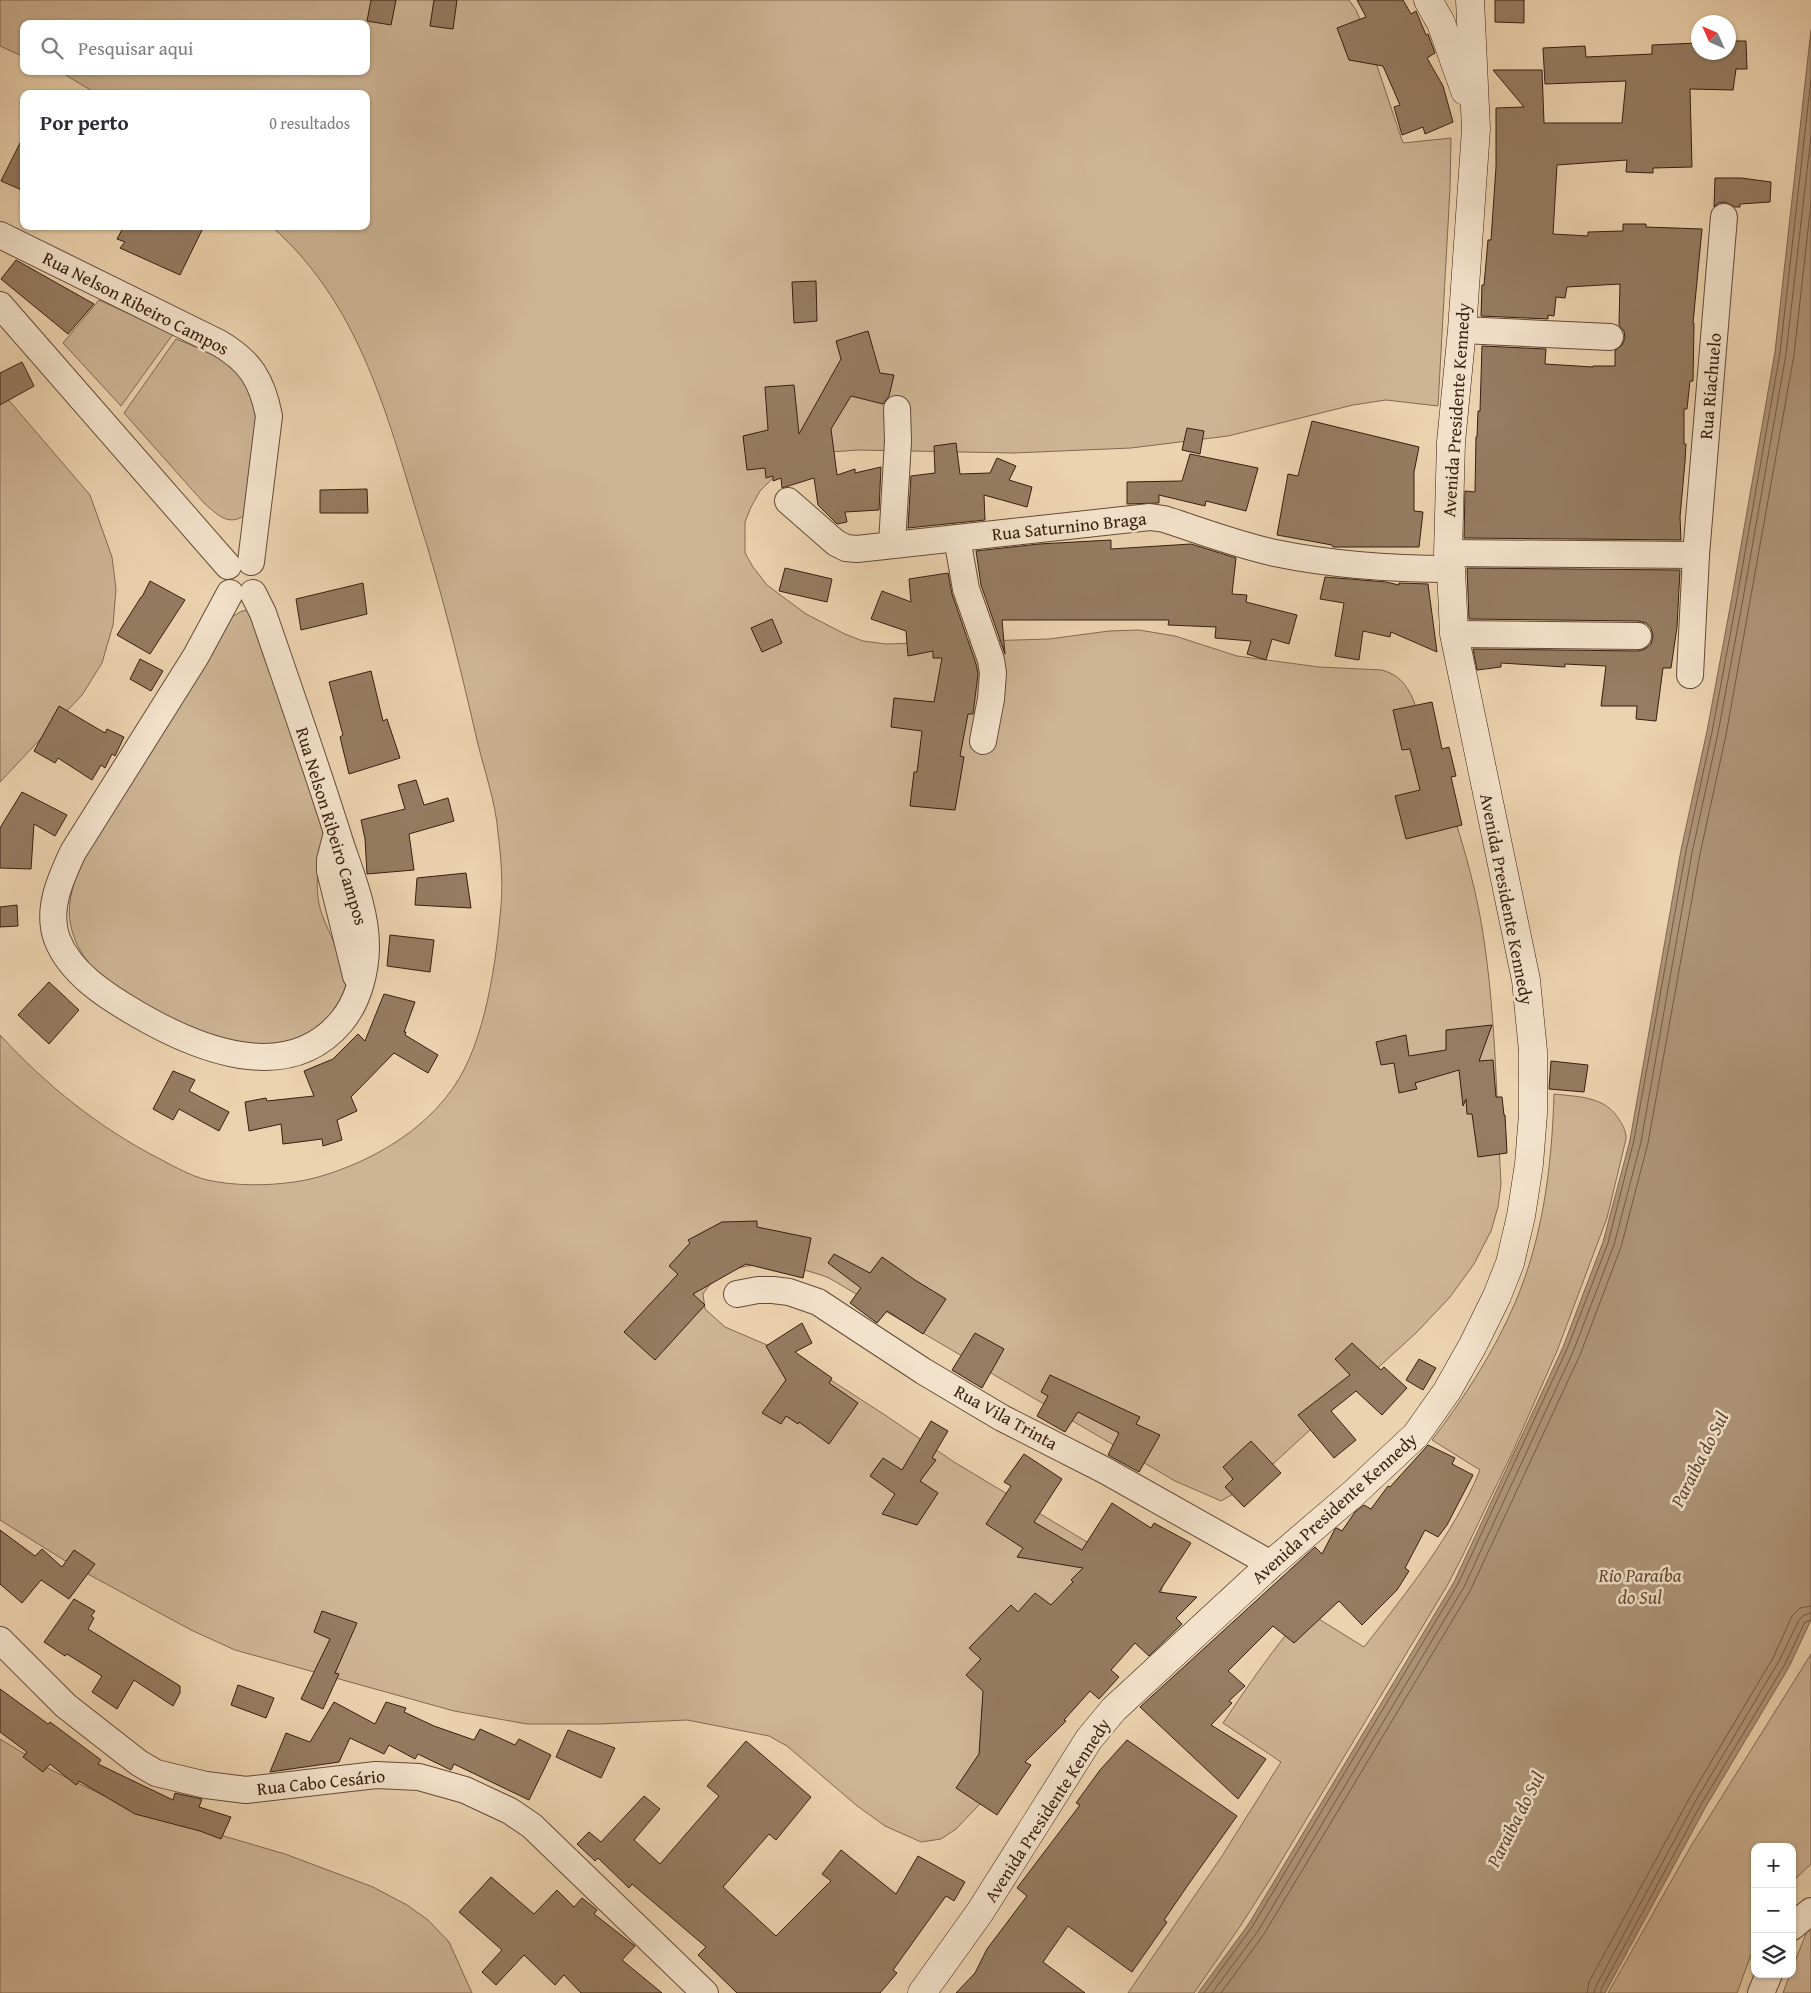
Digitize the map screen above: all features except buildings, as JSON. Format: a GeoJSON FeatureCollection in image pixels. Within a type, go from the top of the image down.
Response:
{"type":"FeatureCollection","features":[{"type":"Feature","properties":{"kind":"main road","name":"Avenida Presidente Kennedy"},"geometry":{"type":"LineString","coordinates":[[1428,0],[1441,23],[1455,60],[1476,129]]}},
{"type":"Feature","properties":{"kind":"main road","name":"Avenida Presidente Kennedy"},"geometry":{"type":"LineString","coordinates":[[922,1993],[980,1912],[1067,1772],[1108,1716],[1143,1681],[1271,1564],[1354,1493],[1416,1435],[1432,1414],[1473,1345],[1497,1296],[1510,1263],[1521,1216],[1529,1164],[1533,1114],[1533,1051],[1526,980],[1454,634],[1449,561],[1450,442],[1462,330],[1476,129],[1470,0]]}},
{"type":"Feature","properties":{"kind":"street","name":"Rua Riachuelo"},"geometry":{"type":"LineString","coordinates":[[1690,675],[1696,555],[1724,217]]}},
{"type":"Feature","properties":{"kind":"street","name":"Rua Nelson Ribeiro Campos"},"geometry":{"type":"LineString","coordinates":[[0,235],[234,352],[245,361],[254,373],[263,393],[269,416],[239,564],[225,572],[224,583],[241,593],[264,613],[337,832],[365,928],[365,966],[354,1004],[346,1016],[323,1040],[304,1050],[285,1055],[244,1056],[195,1043],[163,1029],[122,1006],[79,972],[56,938],[55,899],[73,852],[191,664],[241,593]]}},
{"type":"Feature","properties":{"kind":"street"},"geometry":{"type":"LineString","coordinates":[[0,305],[239,564]]}},
{"type":"Feature","properties":{"kind":"street"},"geometry":{"type":"LineString","coordinates":[[1462,330],[1610,337]]}},
{"type":"Feature","properties":{"kind":"street"},"geometry":{"type":"LineString","coordinates":[[892,544],[898,441],[897,409]]}},
{"type":"Feature","properties":{"kind":"street","name":"Rua Saturnino Braga"},"geometry":{"type":"LineString","coordinates":[[788,501],[836,543],[846,548],[857,549],[1150,518],[1164,519],[1273,553],[1340,564],[1394,569],[1449,561]]}},
{"type":"Feature","properties":{"kind":"street"},"geometry":{"type":"LineString","coordinates":[[957,538],[966,589],[992,666],[992,686],[983,742]]}},
{"type":"Feature","properties":{"kind":"street"},"geometry":{"type":"LineString","coordinates":[[1449,561],[1696,555]]}},
{"type":"Feature","properties":{"kind":"street"},"geometry":{"type":"LineString","coordinates":[[1454,634],[1638,636]]}},
{"type":"Feature","properties":{"kind":"street","name":"Rua Vila Trinta"},"geometry":{"type":"LineString","coordinates":[[737,1294],[758,1290],[773,1290],[789,1292],[818,1302],[923,1371],[1002,1418],[1106,1471],[1271,1564]]}},
{"type":"Feature","properties":{"kind":"street","name":"Rua Cabo Cesário"},"geometry":{"type":"LineString","coordinates":[[0,1640],[66,1706],[139,1763],[156,1772],[206,1785],[246,1790],[376,1775],[419,1777],[465,1790],[510,1811],[532,1826],[705,1993]]}},
{"type":"Feature","properties":{"kind":"street"},"geometry":{"type":"LineString","coordinates":[[1796,1923],[1811,1911]]}},
{"type":"Feature","properties":{"kind":"street"},"geometry":{"type":"LineString","coordinates":[[1761,1993],[1767,1978]]}},
{"type":"Feature","properties":{"kind":"shaded area"},"geometry":{"type":"Polygon","coordinates":[[[0,0],[1349,0],[1356,10],[1366,33],[1403,143],[1451,138],[1438,406],[1386,400],[1353,405],[1228,436],[1131,448],[1014,453],[858,450],[818,453],[780,471],[760,491],[745,522],[745,553],[767,585],[806,614],[863,641],[886,644],[1049,639],[1109,631],[1139,630],[1175,636],[1237,656],[1319,667],[1382,670],[1397,677],[1408,689],[1413,699],[1451,806],[1474,888],[1485,949],[1495,1050],[1501,1184],[1498,1207],[1491,1231],[1474,1264],[1450,1297],[1417,1332],[1251,1484],[1221,1501],[1175,1481],[829,1278],[790,1267],[775,1265],[746,1266],[733,1269],[718,1277],[703,1294],[705,1309],[725,1327],[795,1357],[954,1462],[1162,1587],[1161,1594],[999,1784],[956,1829],[941,1839],[921,1842],[885,1826],[856,1805],[787,1746],[769,1736],[687,1720],[599,1724],[527,1724],[454,1711],[235,1650],[191,1630],[75,1567],[0,1520],[0,1035],[36,1071],[74,1104],[137,1147],[189,1174],[218,1182],[250,1185],[302,1181],[318,1177],[357,1163],[398,1141],[433,1112],[453,1088],[474,1048],[488,1000],[496,951],[502,888],[497,822],[492,798],[442,597],[387,418],[372,376],[353,335],[331,296],[304,259],[275,230],[370,230],[370,90],[90,90],[66,75],[370,75],[370,20],[20,20],[20,55],[0,46],[0,0]]]}},
{"type":"Feature","properties":{"kind":"shaded area"},"geometry":{"type":"Polygon","coordinates":[[[99,300],[173,334],[121,406],[63,343],[99,300]]]}},
{"type":"Feature","properties":{"kind":"shaded area"},"geometry":{"type":"Polygon","coordinates":[[[176,339],[211,354],[234,368],[251,387],[256,399],[259,439],[252,510],[238,519],[232,520],[222,517],[204,503],[124,413],[176,339]]]}},
{"type":"Feature","properties":{"kind":"shaded area"},"geometry":{"type":"Polygon","coordinates":[[[0,390],[90,495],[112,557],[116,589],[113,625],[102,663],[82,695],[0,782],[0,390]]]}},
{"type":"Feature","properties":{"kind":"shaded area"},"geometry":{"type":"Polygon","coordinates":[[[252,610],[327,827],[318,871],[318,898],[325,923],[341,961],[346,986],[343,999],[338,1007],[316,1028],[293,1040],[268,1044],[242,1043],[198,1036],[123,994],[94,970],[83,955],[75,939],[69,911],[75,880],[92,842],[230,618],[242,611],[252,610]]]}},
{"type":"Feature","properties":{"kind":"shaded area"},"geometry":{"type":"Polygon","coordinates":[[[1554,1094],[1582,1097],[1600,1102],[1614,1113],[1621,1123],[1626,1139],[1607,1218],[1557,1351],[1513,1451],[1447,1586],[1271,1878],[1194,1993],[1128,1993],[1222,1856],[1281,1762],[1223,1723],[1273,1652],[1306,1611],[1364,1647],[1428,1562],[1457,1517],[1469,1494],[1480,1470],[1432,1440],[1456,1408],[1488,1357],[1507,1321],[1525,1278],[1533,1253],[1544,1201],[1551,1147],[1554,1094]]]}},
{"type":"Feature","properties":{"kind":"shaded area"},"geometry":{"type":"Polygon","coordinates":[[[1811,1654],[1811,1864],[1796,1878],[1796,1843],[1751,1843],[1751,1955],[1737,1993],[1608,1993],[1691,1846],[1811,1654]]]}},
{"type":"Feature","properties":{"kind":"shaded area"},"geometry":{"type":"Polygon","coordinates":[[[0,1739],[51,1770],[117,1802],[159,1817],[285,1854],[373,1887],[407,1905],[428,1920],[449,1942],[472,1993],[0,1993],[0,1739]]]}},
{"type":"Feature","properties":{"kind":"shaded area"},"geometry":{"type":"Polygon","coordinates":[[[1807,1931],[1811,1931],[1811,1993],[1783,1993],[1789,1978],[1796,1978],[1796,1959],[1807,1931]]]}},
{"type":"Feature","properties":{"kind":"water","name":"Rio Paraíba do Sul"},"geometry":{"type":"Polygon","coordinates":[[[1811,30],[1811,1620],[1789,1667],[1705,1808],[1605,1993],[1198,1993],[1248,1925],[1454,1582],[1563,1347],[1603,1242],[1630,1140],[1681,850],[1707,731],[1775,352],[1811,30]]]}},
{"type":"Feature","properties":{"kind":"water label","name":"Paraiba do Sul"},"geometry":{"type":"Point","coordinates":[1699,1459]}},
{"type":"Feature","properties":{"kind":"water label","name":"Paraiba do Sul"},"geometry":{"type":"Point","coordinates":[1515,1819]}}]}
